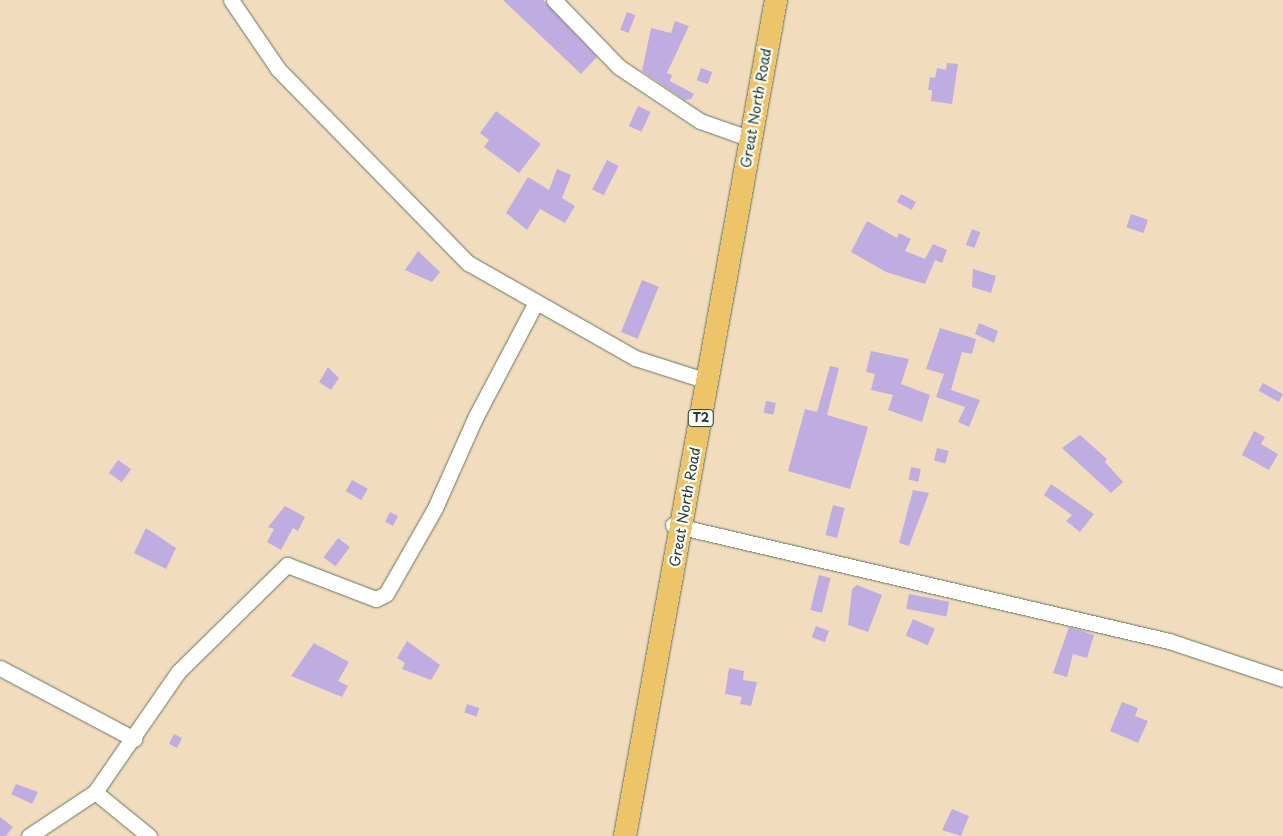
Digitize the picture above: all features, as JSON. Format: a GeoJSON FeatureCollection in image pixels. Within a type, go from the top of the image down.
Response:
{"type":"FeatureCollection","features":[{"type":"Feature","properties":{"kind":"highway","name":"Great North Road"},"geometry":{"type":"LineString","coordinates":[[703,380],[740,135],[763,0]]}},
{"type":"Feature","properties":{"kind":"highway","name":"Great North Road"},"geometry":{"type":"LineString","coordinates":[[625,836],[703,380],[776,0]]}},
{"type":"Feature","properties":{"kind":"highway","name":"Great North Road"},"geometry":{"type":"LineString","coordinates":[[614,836],[677,526]]}},
{"type":"Feature","properties":{"kind":"street"},"geometry":{"type":"LineString","coordinates":[[231,0],[278,69],[453,250],[535,304],[642,361],[703,380]]}},
{"type":"Feature","properties":{"kind":"street"},"geometry":{"type":"LineString","coordinates":[[554,0],[619,67],[700,121],[740,135]]}},
{"type":"Feature","properties":{"kind":"street"},"geometry":{"type":"LineString","coordinates":[[29,836],[95,792],[134,739],[178,672],[287,565],[376,600],[386,594],[435,508],[476,416],[535,304]]}},
{"type":"Feature","properties":{"kind":"street"},"geometry":{"type":"LineString","coordinates":[[677,526],[1169,641],[1283,679]]}},
{"type":"Feature","properties":{"kind":"street"},"geometry":{"type":"LineString","coordinates":[[0,668],[134,739]]}},
{"type":"Feature","properties":{"kind":"street"},"geometry":{"type":"LineString","coordinates":[[95,792],[148,836]]}},
{"type":"Feature","properties":{"kind":"building"},"geometry":{"type":"Polygon","coordinates":[[[503,0],[543,0],[597,57],[581,74],[503,0]]]}},
{"type":"Feature","properties":{"kind":"building"},"geometry":{"type":"Polygon","coordinates":[[[627,12],[635,15],[629,33],[620,30],[627,12]]]}},
{"type":"Feature","properties":{"kind":"building"},"geometry":{"type":"Polygon","coordinates":[[[675,21],[689,26],[667,73],[672,75],[670,81],[694,94],[691,99],[685,100],[642,71],[651,28],[671,33],[675,21]]]}},
{"type":"Feature","properties":{"kind":"building"},"geometry":{"type":"Polygon","coordinates":[[[947,63],[958,64],[952,104],[931,101],[932,90],[928,90],[930,77],[935,78],[937,68],[946,70],[947,63]]]}},
{"type":"Feature","properties":{"kind":"building"},"geometry":{"type":"Polygon","coordinates":[[[701,68],[712,72],[708,84],[697,80],[701,68]]]}},
{"type":"Feature","properties":{"kind":"building"},"geometry":{"type":"Polygon","coordinates":[[[638,106],[651,112],[641,132],[629,126],[638,106]]]}},
{"type":"Feature","properties":{"kind":"building"},"geometry":{"type":"Polygon","coordinates":[[[496,111],[541,144],[519,173],[484,147],[489,140],[480,133],[496,111]]]}},
{"type":"Feature","properties":{"kind":"building"},"geometry":{"type":"Polygon","coordinates":[[[607,160],[619,166],[604,195],[592,189],[607,160]]]}},
{"type":"Feature","properties":{"kind":"building"},"geometry":{"type":"Polygon","coordinates":[[[557,169],[571,175],[562,198],[575,206],[565,223],[540,209],[527,230],[506,213],[528,177],[549,190],[557,169]]]}},
{"type":"Feature","properties":{"kind":"building"},"geometry":{"type":"Polygon","coordinates":[[[901,194],[916,202],[912,210],[897,202],[901,194]]]}},
{"type":"Feature","properties":{"kind":"building"},"geometry":{"type":"Polygon","coordinates":[[[1131,214],[1148,220],[1143,233],[1126,227],[1131,214]]]}},
{"type":"Feature","properties":{"kind":"building"},"geometry":{"type":"Polygon","coordinates":[[[867,221],[897,238],[899,233],[911,239],[905,251],[925,259],[933,244],[947,250],[942,263],[935,260],[925,284],[886,272],[851,252],[867,221]]]}},
{"type":"Feature","properties":{"kind":"building"},"geometry":{"type":"Polygon","coordinates":[[[972,229],[980,232],[974,248],[966,245],[972,229]]]}},
{"type":"Feature","properties":{"kind":"building"},"geometry":{"type":"Polygon","coordinates":[[[418,251],[440,272],[432,282],[405,270],[418,251]]]}},
{"type":"Feature","properties":{"kind":"building"},"geometry":{"type":"Polygon","coordinates":[[[973,269],[996,276],[991,293],[972,287],[973,269]]]}},
{"type":"Feature","properties":{"kind":"building"},"geometry":{"type":"Polygon","coordinates":[[[642,280],[659,287],[638,339],[621,332],[642,280]]]}},
{"type":"Feature","properties":{"kind":"building"},"geometry":{"type":"Polygon","coordinates":[[[979,323],[998,331],[994,343],[975,334],[979,323]]]}},
{"type":"Feature","properties":{"kind":"building"},"geometry":{"type":"Polygon","coordinates":[[[940,328],[976,339],[972,354],[962,352],[951,390],[980,400],[969,427],[958,422],[965,407],[936,397],[944,374],[926,369],[940,328]]]}},
{"type":"Feature","properties":{"kind":"building"},"geometry":{"type":"Polygon","coordinates":[[[871,351],[909,359],[901,384],[930,395],[922,422],[888,410],[893,395],[871,390],[875,374],[866,372],[871,351]]]}},
{"type":"Feature","properties":{"kind":"building"},"geometry":{"type":"Polygon","coordinates":[[[830,366],[839,368],[827,415],[868,427],[850,489],[788,471],[805,409],[817,412],[830,366]]]}},
{"type":"Feature","properties":{"kind":"building"},"geometry":{"type":"Polygon","coordinates":[[[328,367],[339,378],[331,390],[319,382],[328,367]]]}},
{"type":"Feature","properties":{"kind":"building"},"geometry":{"type":"Polygon","coordinates":[[[1263,383],[1283,394],[1279,402],[1259,391],[1263,383]]]}},
{"type":"Feature","properties":{"kind":"building"},"geometry":{"type":"Polygon","coordinates":[[[766,401],[776,403],[774,415],[764,413],[766,401]]]}},
{"type":"Feature","properties":{"kind":"building"},"geometry":{"type":"Polygon","coordinates":[[[1254,431],[1265,437],[1261,444],[1278,454],[1269,470],[1242,455],[1254,431]]]}},
{"type":"Feature","properties":{"kind":"building"},"geometry":{"type":"Polygon","coordinates":[[[1080,435],[1107,459],[1105,462],[1123,482],[1111,493],[1062,448],[1080,435]]]}},
{"type":"Feature","properties":{"kind":"building"},"geometry":{"type":"Polygon","coordinates":[[[937,448],[949,451],[945,464],[934,461],[937,448]]]}},
{"type":"Feature","properties":{"kind":"building"},"geometry":{"type":"Polygon","coordinates":[[[118,460],[131,469],[122,482],[109,473],[118,460]]]}},
{"type":"Feature","properties":{"kind":"building"},"geometry":{"type":"Polygon","coordinates":[[[911,467],[921,469],[918,482],[909,480],[911,467]]]}},
{"type":"Feature","properties":{"kind":"building"},"geometry":{"type":"Polygon","coordinates":[[[352,480],[368,489],[361,500],[346,491],[352,480]]]}},
{"type":"Feature","properties":{"kind":"building"},"geometry":{"type":"Polygon","coordinates":[[[1051,484],[1094,514],[1080,532],[1066,521],[1072,515],[1044,495],[1051,484]]]}},
{"type":"Feature","properties":{"kind":"building"},"geometry":{"type":"Polygon","coordinates":[[[913,490],[929,493],[909,546],[899,543],[913,490]]]}},
{"type":"Feature","properties":{"kind":"building"},"geometry":{"type":"Polygon","coordinates":[[[833,505],[845,508],[837,538],[826,535],[833,505]]]}},
{"type":"Feature","properties":{"kind":"building"},"geometry":{"type":"Polygon","coordinates":[[[285,506],[305,517],[298,531],[293,528],[281,550],[267,542],[274,529],[268,527],[285,506]]]}},
{"type":"Feature","properties":{"kind":"building"},"geometry":{"type":"Polygon","coordinates":[[[390,512],[398,516],[393,526],[385,522],[390,512]]]}},
{"type":"Feature","properties":{"kind":"building"},"geometry":{"type":"Polygon","coordinates":[[[146,528],[176,548],[166,569],[134,553],[146,528]]]}},
{"type":"Feature","properties":{"kind":"building"},"geometry":{"type":"Polygon","coordinates":[[[338,538],[350,547],[336,566],[324,557],[338,538]]]}},
{"type":"Feature","properties":{"kind":"building"},"geometry":{"type":"Polygon","coordinates":[[[819,575],[831,578],[822,613],[810,610],[819,575]]]}},
{"type":"Feature","properties":{"kind":"building"},"geometry":{"type":"Polygon","coordinates":[[[857,585],[882,595],[868,632],[848,625],[852,589],[857,585]]]}},
{"type":"Feature","properties":{"kind":"building"},"geometry":{"type":"Polygon","coordinates":[[[909,594],[949,602],[946,617],[906,609],[909,594]]]}},
{"type":"Feature","properties":{"kind":"building"},"geometry":{"type":"Polygon","coordinates":[[[913,619],[935,629],[928,645],[906,635],[913,619]]]}},
{"type":"Feature","properties":{"kind":"building"},"geometry":{"type":"Polygon","coordinates":[[[816,626],[829,631],[825,642],[812,637],[816,626]]]}},
{"type":"Feature","properties":{"kind":"building"},"geometry":{"type":"Polygon","coordinates":[[[1069,627],[1094,635],[1087,658],[1073,654],[1067,677],[1053,673],[1069,627]]]}},
{"type":"Feature","properties":{"kind":"building"},"geometry":{"type":"Polygon","coordinates":[[[407,641],[440,665],[431,680],[402,669],[405,663],[397,658],[407,641]]]}},
{"type":"Feature","properties":{"kind":"building"},"geometry":{"type":"Polygon","coordinates":[[[314,643],[349,662],[338,681],[348,686],[342,697],[291,676],[314,643]]]}},
{"type":"Feature","properties":{"kind":"building"},"geometry":{"type":"Polygon","coordinates":[[[729,668],[744,671],[743,680],[757,682],[751,706],[740,704],[742,697],[725,694],[729,668]]]}},
{"type":"Feature","properties":{"kind":"building"},"geometry":{"type":"Polygon","coordinates":[[[1122,702],[1138,708],[1135,716],[1148,721],[1138,743],[1110,731],[1122,702]]]}},
{"type":"Feature","properties":{"kind":"building"},"geometry":{"type":"Polygon","coordinates":[[[467,704],[479,708],[477,717],[464,713],[467,704]]]}},
{"type":"Feature","properties":{"kind":"building"},"geometry":{"type":"Polygon","coordinates":[[[174,734],[182,738],[177,748],[169,744],[174,734]]]}},
{"type":"Feature","properties":{"kind":"building"},"geometry":{"type":"Polygon","coordinates":[[[16,784],[38,792],[32,804],[11,794],[16,784]]]}},
{"type":"Feature","properties":{"kind":"building"},"geometry":{"type":"Polygon","coordinates":[[[952,809],[969,816],[961,836],[942,830],[952,809]]]}},
{"type":"Feature","properties":{"kind":"building"},"geometry":{"type":"Polygon","coordinates":[[[0,817],[13,827],[6,836],[0,836],[0,817]]]}}]}
